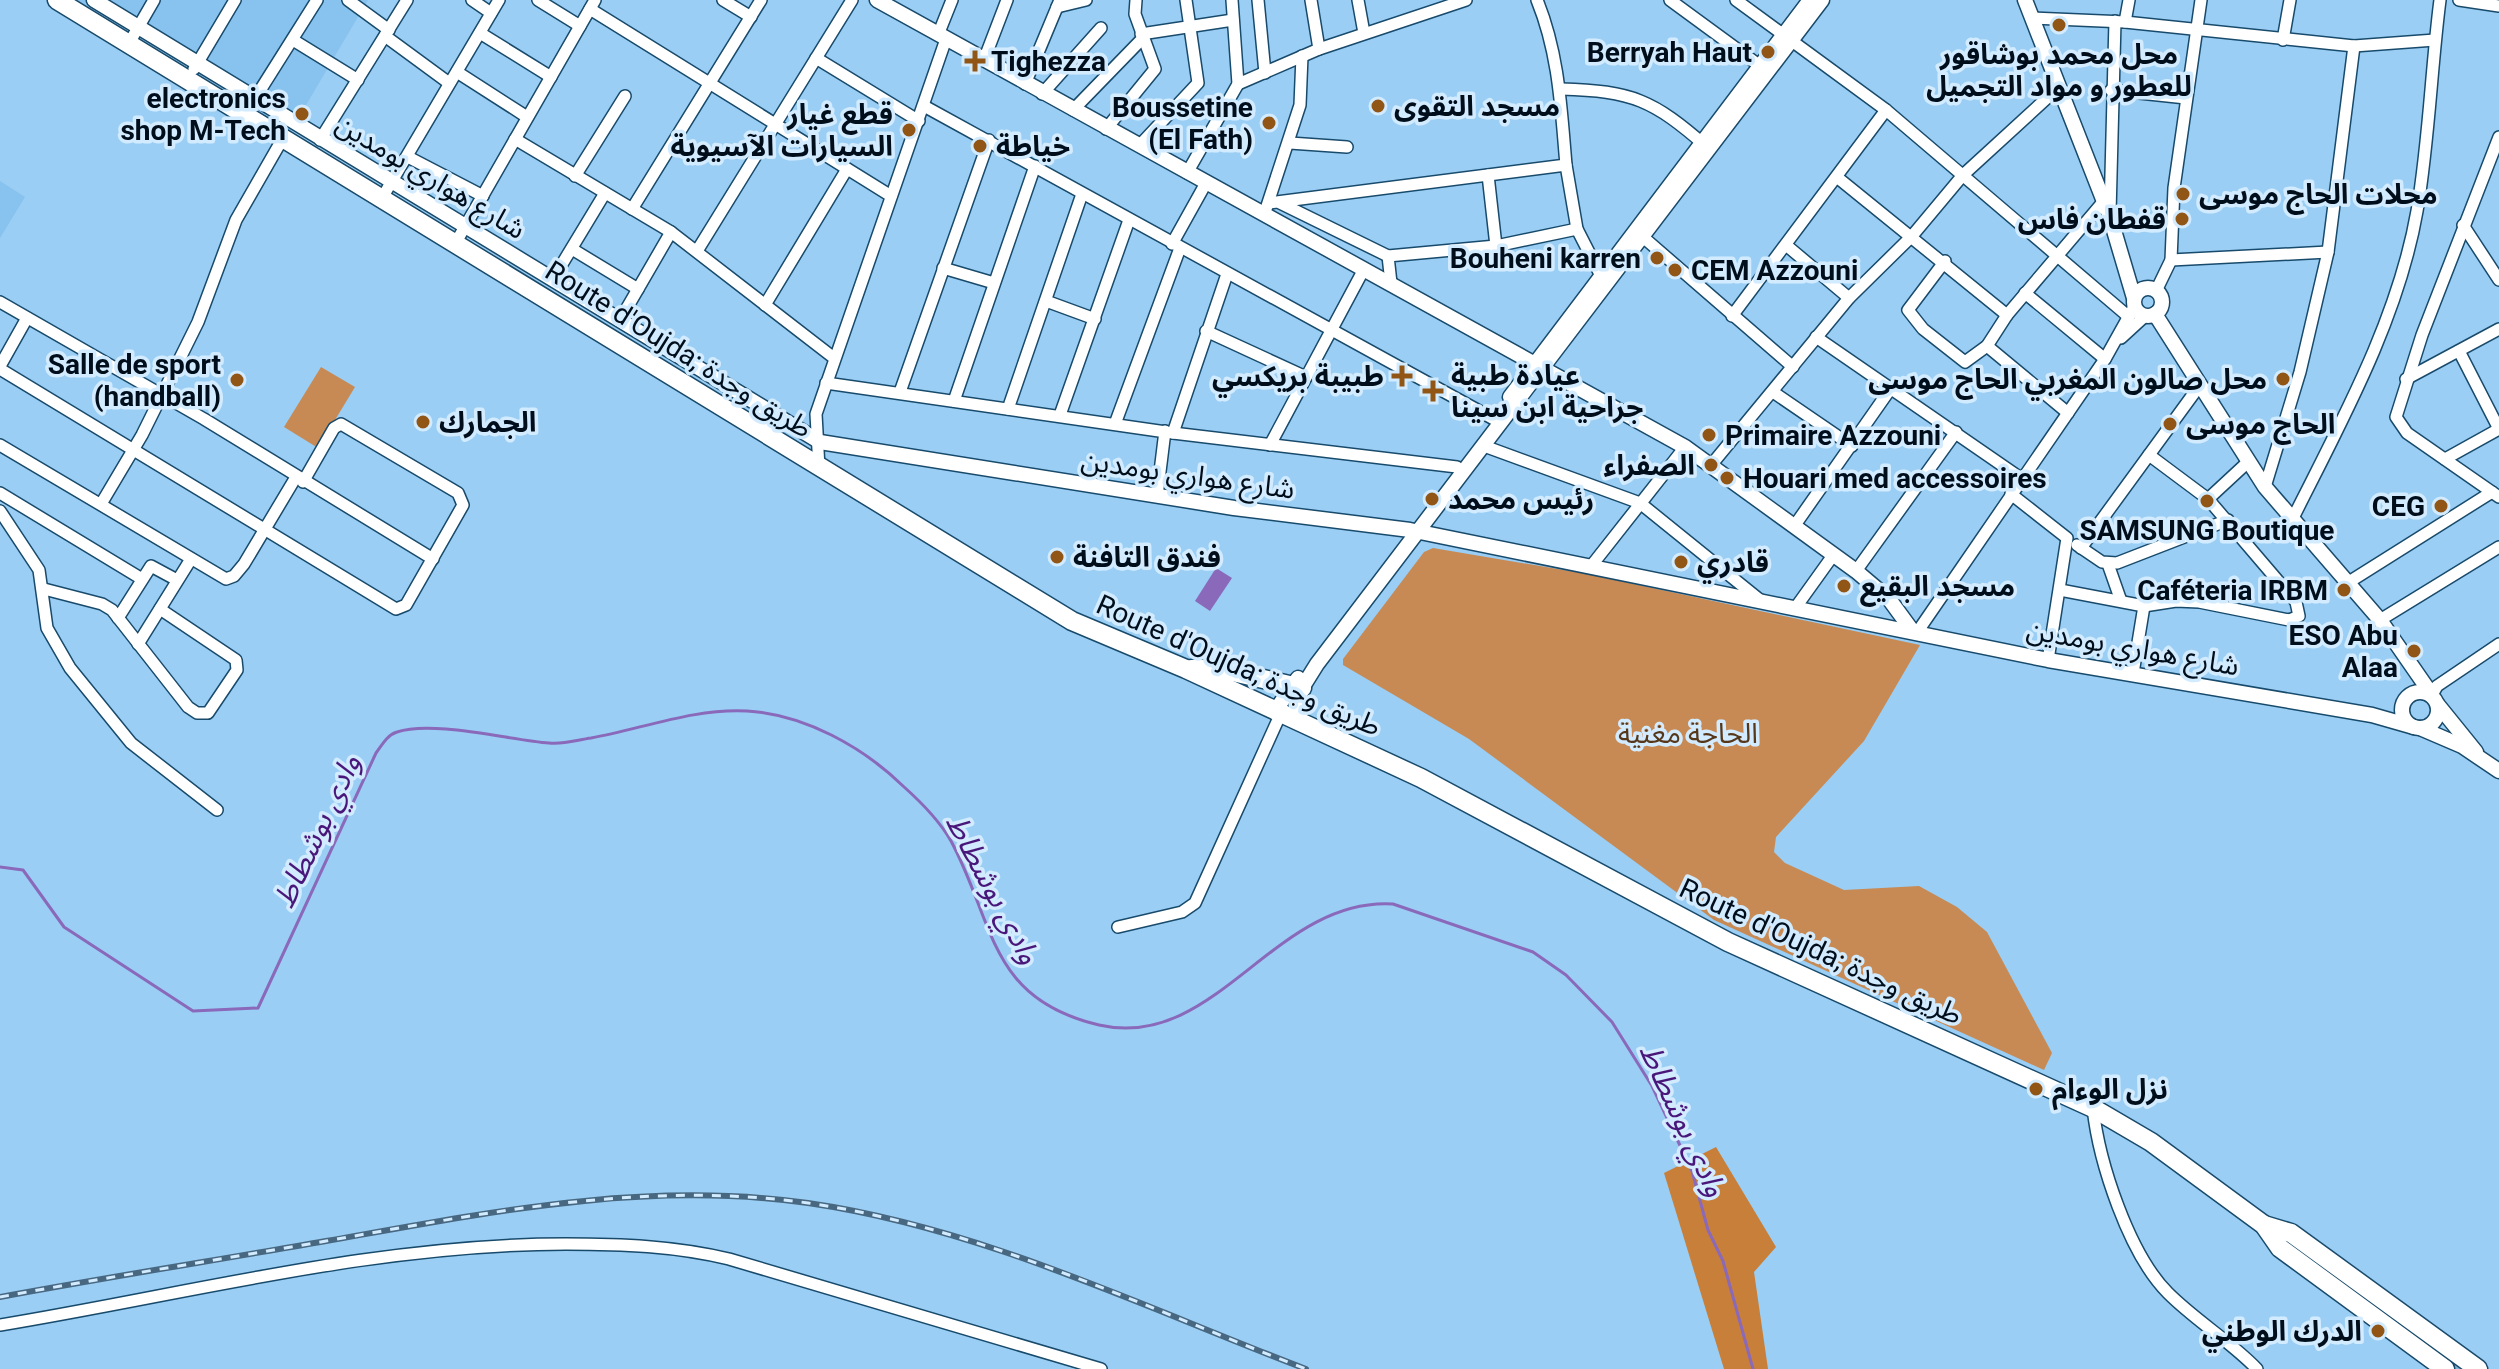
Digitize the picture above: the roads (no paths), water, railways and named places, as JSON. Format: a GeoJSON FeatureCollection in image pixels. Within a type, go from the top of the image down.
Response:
{"type":"FeatureCollection","features":[{"type":"Feature","properties":{"kind":"main road","name":"Route d'Oujda; طريق وجدة"},"geometry":{"type":"LineString","coordinates":[[57,0],[128,45],[193,71],[283,138],[387,190],[820,470],[1072,621],[1186,669],[1490,814],[1728,942],[2093,1108],[2151,1142],[2264,1225],[2280,1248],[2445,1369]]}},
{"type":"Feature","properties":{"kind":"main road"},"geometry":{"type":"LineString","coordinates":[[1186,669],[1220,669],[1297,687]]}},
{"type":"Feature","properties":{"kind":"main road","name":"Route d'Oujda; طريق وجدة"},"geometry":{"type":"LineString","coordinates":[[2264,1225],[2291,1233],[2478,1369]]}},
{"type":"Feature","properties":{"kind":"street","name":"شارع هواري بومدين"},"geometry":{"type":"LineString","coordinates":[[94,0],[138,28],[193,71],[254,100],[320,140],[387,190]]}},
{"type":"Feature","properties":{"kind":"street"},"geometry":{"type":"LineString","coordinates":[[128,45],[154,0]]}},
{"type":"Feature","properties":{"kind":"street"},"geometry":{"type":"LineString","coordinates":[[193,71],[235,0]]}},
{"type":"Feature","properties":{"kind":"street"},"geometry":{"type":"LineString","coordinates":[[254,100],[317,0]]}},
{"type":"Feature","properties":{"kind":"street"},"geometry":{"type":"LineString","coordinates":[[348,0],[449,83]]}},
{"type":"Feature","properties":{"kind":"street"},"geometry":{"type":"LineString","coordinates":[[320,140],[407,0]]}},
{"type":"Feature","properties":{"kind":"street"},"geometry":{"type":"LineString","coordinates":[[472,0],[491,13]]}},
{"type":"Feature","properties":{"kind":"street"},"geometry":{"type":"LineString","coordinates":[[387,190],[499,0]]}},
{"type":"Feature","properties":{"kind":"street"},"geometry":{"type":"LineString","coordinates":[[538,0],[580,26]]}},
{"type":"Feature","properties":{"kind":"street"},"geometry":{"type":"LineString","coordinates":[[723,0],[751,17]]}},
{"type":"Feature","properties":{"kind":"street"},"geometry":{"type":"LineString","coordinates":[[632,209],[761,0]]}},
{"type":"Feature","properties":{"kind":"street"},"geometry":{"type":"LineString","coordinates":[[697,251],[852,0]]}},
{"type":"Feature","properties":{"kind":"street"},"geometry":{"type":"LineString","coordinates":[[877,0],[1206,183],[1388,256],[1496,246],[1577,229]]}},
{"type":"Feature","properties":{"kind":"street"},"geometry":{"type":"LineString","coordinates":[[820,470],[816,414],[924,106],[952,0]]}},
{"type":"Feature","properties":{"kind":"street"},"geometry":{"type":"LineString","coordinates":[[984,60],[1007,0]]}},
{"type":"Feature","properties":{"kind":"street"},"geometry":{"type":"LineString","coordinates":[[1025,84],[1059,4],[1086,0]]}},
{"type":"Feature","properties":{"kind":"street"},"geometry":{"type":"LineString","coordinates":[[1106,129],[1154,73],[1155,65],[1141,36],[1135,14],[1136,0]]}},
{"type":"Feature","properties":{"kind":"street"},"geometry":{"type":"LineString","coordinates":[[1139,146],[1198,83],[1186,0]]}},
{"type":"Feature","properties":{"kind":"street"},"geometry":{"type":"LineString","coordinates":[[1187,173],[1238,84],[1232,0]]}},
{"type":"Feature","properties":{"kind":"street"},"geometry":{"type":"LineString","coordinates":[[1258,0],[1265,73]]}},
{"type":"Feature","properties":{"kind":"street"},"geometry":{"type":"LineString","coordinates":[[1311,0],[1319,49]]}},
{"type":"Feature","properties":{"kind":"street"},"geometry":{"type":"LineString","coordinates":[[1358,0],[1364,33]]}},
{"type":"Feature","properties":{"kind":"street"},"geometry":{"type":"LineString","coordinates":[[1238,84],[1319,49],[1466,0]]}},
{"type":"Feature","properties":{"kind":"street"},"geometry":{"type":"LineString","coordinates":[[1537,0],[1549,30],[1561,89],[1566,165],[1577,229],[1605,277]]}},
{"type":"Feature","properties":{"kind":"street"},"geometry":{"type":"LineString","coordinates":[[1670,0],[1760,66]]}},
{"type":"Feature","properties":{"kind":"street"},"geometry":{"type":"LineString","coordinates":[[1736,0],[1886,110],[2057,256],[2140,310],[2200,385],[2265,487],[2380,620],[2435,700],[2481,758],[2499,771]]}},
{"type":"Feature","properties":{"kind":"street"},"geometry":{"type":"LineString","coordinates":[[1415,532],[1457,467],[1541,365],[1789,37],[1810,0]]}},
{"type":"Feature","properties":{"kind":"street"},"geometry":{"type":"LineString","coordinates":[[1605,277],[1643,237],[1760,66],[1822,0]]}},
{"type":"Feature","properties":{"kind":"street"},"geometry":{"type":"LineString","coordinates":[[2025,0],[2110,217],[2140,310]]}},
{"type":"Feature","properties":{"kind":"street"},"geometry":{"type":"LineString","coordinates":[[2110,217],[2111,90],[2120,22],[2129,0]]}},
{"type":"Feature","properties":{"kind":"street"},"geometry":{"type":"LineString","coordinates":[[1271,207],[1364,269],[1541,365],[1712,464],[1856,571],[1889,599],[1914,630],[2140,310],[2171,260],[2174,188],[2201,0]]}},
{"type":"Feature","properties":{"kind":"street"},"geometry":{"type":"LineString","coordinates":[[2283,40],[2290,0]]}},
{"type":"Feature","properties":{"kind":"street"},"geometry":{"type":"LineString","coordinates":[[2292,520],[2352,398],[2398,285],[2417,213],[2440,0]]}},
{"type":"Feature","properties":{"kind":"street"},"geometry":{"type":"LineString","coordinates":[[2459,0],[2499,6]]}},
{"type":"Feature","properties":{"kind":"street"},"geometry":{"type":"LineString","coordinates":[[460,236],[593,5],[891,196]]}},
{"type":"Feature","properties":{"kind":"street"},"geometry":{"type":"LineString","coordinates":[[2032,18],[2120,22],[2354,46],[2435,40]]}},
{"type":"Feature","properties":{"kind":"street"},"geometry":{"type":"LineString","coordinates":[[1073,110],[1141,36],[1233,20]]}},
{"type":"Feature","properties":{"kind":"street"},"geometry":{"type":"LineString","coordinates":[[1042,94],[1101,28]]}},
{"type":"Feature","properties":{"kind":"street"},"geometry":{"type":"LineString","coordinates":[[480,33],[551,77]]}},
{"type":"Feature","properties":{"kind":"street"},"geometry":{"type":"LineString","coordinates":[[293,40],[358,80]]}},
{"type":"Feature","properties":{"kind":"street"},"geometry":{"type":"LineString","coordinates":[[2265,487],[2300,372],[2328,252],[2354,46]]}},
{"type":"Feature","properties":{"kind":"street"},"geometry":{"type":"LineString","coordinates":[[1271,207],[1303,88],[1302,56]]}},
{"type":"Feature","properties":{"kind":"street"},"geometry":{"type":"LineString","coordinates":[[816,58],[919,121]]}},
{"type":"Feature","properties":{"kind":"street"},"geometry":{"type":"LineString","coordinates":[[457,72],[527,117]]}},
{"type":"Feature","properties":{"kind":"street"},"geometry":{"type":"LineString","coordinates":[[1712,464],[1849,298],[1912,236],[1963,175],[2059,87]]}},
{"type":"Feature","properties":{"kind":"street"},"geometry":{"type":"LineString","coordinates":[[1561,89],[1601,90],[1640,98],[1659,107],[1706,146]]}},
{"type":"Feature","properties":{"kind":"street"},"geometry":{"type":"LineString","coordinates":[[2111,90],[2186,98]]}},
{"type":"Feature","properties":{"kind":"street"},"geometry":{"type":"LineString","coordinates":[[575,176],[625,96]]}},
{"type":"Feature","properties":{"kind":"street"},"geometry":{"type":"LineString","coordinates":[[924,106],[1497,421]]}},
{"type":"Feature","properties":{"kind":"street"},"geometry":{"type":"LineString","coordinates":[[1732,316],[1886,110]]}},
{"type":"Feature","properties":{"kind":"street"},"geometry":{"type":"LineString","coordinates":[[2349,582],[2496,494],[2407,433],[2397,422],[2406,379],[2499,137]]}},
{"type":"Feature","properties":{"kind":"street"},"geometry":{"type":"LineString","coordinates":[[101,504],[198,322],[236,220],[283,138]]}},
{"type":"Feature","properties":{"kind":"street"},"geometry":{"type":"LineString","coordinates":[[515,139],[671,232],[834,358]]}},
{"type":"Feature","properties":{"kind":"street"},"geometry":{"type":"LineString","coordinates":[[900,392],[989,140]]}},
{"type":"Feature","properties":{"kind":"street"},"geometry":{"type":"LineString","coordinates":[[1290,143],[1347,147]]}},
{"type":"Feature","properties":{"kind":"street"},"geometry":{"type":"LineString","coordinates":[[408,157],[483,196]]}},
{"type":"Feature","properties":{"kind":"street"},"geometry":{"type":"LineString","coordinates":[[1271,207],[1566,165]]}},
{"type":"Feature","properties":{"kind":"street"},"geometry":{"type":"LineString","coordinates":[[954,401],[1035,166]]}},
{"type":"Feature","properties":{"kind":"street"},"geometry":{"type":"LineString","coordinates":[[765,305],[847,169]]}},
{"type":"Feature","properties":{"kind":"street"},"geometry":{"type":"LineString","coordinates":[[1488,175],[1496,246]]}},
{"type":"Feature","properties":{"kind":"street"},"geometry":{"type":"LineString","coordinates":[[1838,178],[1945,261],[2007,315]]}},
{"type":"Feature","properties":{"kind":"street"},"geometry":{"type":"LineString","coordinates":[[1115,424],[1176,246],[1206,183]]}},
{"type":"Feature","properties":{"kind":"street"},"geometry":{"type":"LineString","coordinates":[[553,279],[605,193]]}},
{"type":"Feature","properties":{"kind":"street"},"geometry":{"type":"LineString","coordinates":[[1008,409],[1082,194]]}},
{"type":"Feature","properties":{"kind":"street"},"geometry":{"type":"LineString","coordinates":[[1945,261],[1909,306],[1911,317],[1965,362],[1987,346],[2007,315],[2103,202]]}},
{"type":"Feature","properties":{"kind":"street"},"geometry":{"type":"LineString","coordinates":[[1060,415],[1129,220]]}},
{"type":"Feature","properties":{"kind":"street"},"geometry":{"type":"LineString","coordinates":[[2463,225],[2499,280]]}},
{"type":"Feature","properties":{"kind":"street"},"geometry":{"type":"LineString","coordinates":[[620,320],[671,232]]}},
{"type":"Feature","properties":{"kind":"street","name":"شارع هواري بومدين"},"geometry":{"type":"LineString","coordinates":[[460,236],[553,279],[820,442],[1157,496],[1415,532],[1592,565],[2048,660],[2384,718],[2417,728],[2481,758]]}},
{"type":"Feature","properties":{"kind":"street"},"geometry":{"type":"LineString","coordinates":[[1643,237],[1793,367]]}},
{"type":"Feature","properties":{"kind":"street"},"geometry":{"type":"LineString","coordinates":[[1786,245],[1849,298]]}},
{"type":"Feature","properties":{"kind":"street"},"geometry":{"type":"LineString","coordinates":[[572,249],[638,289]]}},
{"type":"Feature","properties":{"kind":"street"},"geometry":{"type":"LineString","coordinates":[[2171,260],[2328,252]]}},
{"type":"Feature","properties":{"kind":"street"},"geometry":{"type":"LineString","coordinates":[[1388,256],[1391,283]]}},
{"type":"Feature","properties":{"kind":"street"},"geometry":{"type":"LineString","coordinates":[[2124,259],[2162,303],[2140,310]]}},
{"type":"Feature","properties":{"kind":"street"},"geometry":{"type":"LineString","coordinates":[[943,268],[994,283]]}},
{"type":"Feature","properties":{"kind":"street"},"geometry":{"type":"LineString","coordinates":[[1270,445],[1364,269]]}},
{"type":"Feature","properties":{"kind":"street"},"geometry":{"type":"LineString","coordinates":[[1157,496],[1169,432],[1227,274]]}},
{"type":"Feature","properties":{"kind":"street"},"geometry":{"type":"LineString","coordinates":[[2025,293],[2105,359]]}},
{"type":"Feature","properties":{"kind":"street"},"geometry":{"type":"LineString","coordinates":[[1046,301],[1095,319]]}},
{"type":"Feature","properties":{"kind":"street"},"geometry":{"type":"LineString","coordinates":[[0,302],[433,559]]}},
{"type":"Feature","properties":{"kind":"street"},"geometry":{"type":"LineString","coordinates":[[0,445],[220,577],[230,579],[265,530],[300,480],[336,426],[352,428],[461,496],[462,509],[406,605],[396,609],[265,530],[132,450],[0,368],[27,318]]}},
{"type":"Feature","properties":{"kind":"street"},"geometry":{"type":"LineString","coordinates":[[2406,379],[2499,329]]}},
{"type":"Feature","properties":{"kind":"street"},"geometry":{"type":"LineString","coordinates":[[1206,331],[1306,377]]}},
{"type":"Feature","properties":{"kind":"street"},"geometry":{"type":"LineString","coordinates":[[1816,337],[2022,479]]}},
{"type":"Feature","properties":{"kind":"street"},"geometry":{"type":"LineString","coordinates":[[1987,346],[2068,413]]}},
{"type":"Feature","properties":{"kind":"street"},"geometry":{"type":"LineString","coordinates":[[2445,459],[2499,429],[2459,351]]}},
{"type":"Feature","properties":{"kind":"street"},"geometry":{"type":"LineString","coordinates":[[826,383],[1169,432],[1457,467]]}},
{"type":"Feature","properties":{"kind":"street"},"geometry":{"type":"LineString","coordinates":[[2081,548],[2200,385]]}},
{"type":"Feature","properties":{"kind":"street"},"geometry":{"type":"LineString","coordinates":[[1795,525],[1891,388]]}},
{"type":"Feature","properties":{"kind":"street"},"geometry":{"type":"LineString","coordinates":[[1773,392],[1852,446]]}},
{"type":"Feature","properties":{"kind":"street"},"geometry":{"type":"LineString","coordinates":[[795,428],[816,414]]}},
{"type":"Feature","properties":{"kind":"street"},"geometry":{"type":"LineString","coordinates":[[1118,927],[1182,912],[1195,903],[1297,687],[1484,446],[1497,421]]}},
{"type":"Feature","properties":{"kind":"street"},"geometry":{"type":"LineString","coordinates":[[1856,571],[1956,432]]}},
{"type":"Feature","properties":{"kind":"street"},"geometry":{"type":"LineString","coordinates":[[1484,446],[1640,503],[1760,600]]}},
{"type":"Feature","properties":{"kind":"street"},"geometry":{"type":"LineString","coordinates":[[1592,565],[1685,447]]}},
{"type":"Feature","properties":{"kind":"street"},"geometry":{"type":"LineString","coordinates":[[2060,590],[2144,606],[2176,601],[2199,602],[2289,620],[2299,616],[2296,602],[2228,520],[2208,499],[2149,455]]}},
{"type":"Feature","properties":{"kind":"street"},"geometry":{"type":"LineString","coordinates":[[2208,499],[2249,461]]}},
{"type":"Feature","properties":{"kind":"street"},"geometry":{"type":"LineString","coordinates":[[0,493],[142,579]]}},
{"type":"Feature","properties":{"kind":"street"},"geometry":{"type":"LineString","coordinates":[[2011,494],[2067,538],[2108,564],[2121,601]]}},
{"type":"Feature","properties":{"kind":"street"},"geometry":{"type":"LineString","coordinates":[[0,511],[39,570],[47,628],[70,668],[131,743],[217,810]]}},
{"type":"Feature","properties":{"kind":"street"},"geometry":{"type":"LineString","coordinates":[[2108,564],[2228,520]]}},
{"type":"Feature","properties":{"kind":"street"},"geometry":{"type":"LineString","coordinates":[[2048,660],[2067,538]]}},
{"type":"Feature","properties":{"kind":"street"},"geometry":{"type":"LineString","coordinates":[[2380,620],[2499,547]]}},
{"type":"Feature","properties":{"kind":"street"},"geometry":{"type":"LineString","coordinates":[[1796,607],[1834,554]]}},
{"type":"Feature","properties":{"kind":"street"},"geometry":{"type":"LineString","coordinates":[[138,644],[191,559]]}},
{"type":"Feature","properties":{"kind":"street"},"geometry":{"type":"LineString","coordinates":[[118,618],[154,565],[177,580]]}},
{"type":"Feature","properties":{"kind":"street"},"geometry":{"type":"LineString","coordinates":[[44,589],[102,604],[118,618],[192,711],[201,714],[211,711],[237,670],[236,660],[160,609]]}},
{"type":"Feature","properties":{"kind":"street"},"geometry":{"type":"LineString","coordinates":[[2133,673],[2144,606]]}},
{"type":"Feature","properties":{"kind":"street"},"geometry":{"type":"LineString","coordinates":[[2404,702],[2403,717],[2417,728],[2435,721],[2437,686],[2499,644]]}},
{"type":"Feature","properties":{"kind":"street"},"geometry":{"type":"LineString","coordinates":[[2384,718],[2395,714],[2404,702],[2413,681],[2411,662]]}},
{"type":"Feature","properties":{"kind":"street"},"geometry":{"type":"LineString","coordinates":[[2404,702],[2421,691],[2435,700]]}},
{"type":"Feature","properties":{"kind":"street"},"geometry":{"type":"LineString","coordinates":[[2093,1108],[2097,1137],[2109,1175],[2147,1267],[2170,1295],[2257,1369]]}},
{"type":"Feature","properties":{"kind":"street"},"geometry":{"type":"LineString","coordinates":[[0,1325],[395,1254],[481,1244],[608,1244],[677,1248],[729,1259],[1101,1369]]}},
{"type":"Feature","properties":{"kind":"waterway","name":"وادي بوشطاط"},"geometry":{"type":"LineString","coordinates":[[0,867],[23,870],[64,927],[193,1011],[258,1008],[376,753],[393,733],[412,729],[450,729],[559,743],[708,713],[747,711],[790,718],[831,735],[870,758],[916,798],[951,841],[1000,954],[1015,977],[1035,997],[1063,1013],[1099,1025],[1140,1027],[1178,1016],[1212,997],[1313,924],[1351,908],[1393,904],[1533,952],[1566,975],[1612,1022],[1652,1086],[1692,1171],[1708,1230],[1723,1261],[1753,1369]]}},
{"type":"Feature","properties":{"kind":"tunnel"},"geometry":{"type":"LineString","coordinates":[[2414,1335],[2459,1369]]}},
{"type":"Feature","properties":{"kind":"railway"},"geometry":{"type":"LineString","coordinates":[[0,1297],[505,1211],[626,1198],[686,1195],[747,1197],[808,1203],[873,1215],[999,1250],[1306,1369]]}},
{"type":"Feature","properties":{"kind":"place","name":"محل محمد بوشاقور للعطور و مواد التجميل"},"geometry":{"type":"Point","coordinates":[2059,25]}},
{"type":"Feature","properties":{"kind":"place","name":"Berryah Haut"},"geometry":{"type":"Point","coordinates":[1768,52]}},
{"type":"Feature","properties":{"kind":"place","name":"Tighezza"},"geometry":{"type":"Point","coordinates":[975,61]}},
{"type":"Feature","properties":{"kind":"place","name":"مسجد التقوى"},"geometry":{"type":"Point","coordinates":[1378,106]}},
{"type":"Feature","properties":{"kind":"place","name":"electronics shop M-Tech"},"geometry":{"type":"Point","coordinates":[302,114]}},
{"type":"Feature","properties":{"kind":"place","name":"Boussetine (El Fath)"},"geometry":{"type":"Point","coordinates":[1269,123]}},
{"type":"Feature","properties":{"kind":"place","name":"قطع غيار السيارات الآسيوية"},"geometry":{"type":"Point","coordinates":[909,130]}},
{"type":"Feature","properties":{"kind":"place","name":"خياطة"},"geometry":{"type":"Point","coordinates":[980,146]}},
{"type":"Feature","properties":{"kind":"place","name":"محلات الحاج موسى"},"geometry":{"type":"Point","coordinates":[2183,194]}},
{"type":"Feature","properties":{"kind":"place","name":"قفطان فاس"},"geometry":{"type":"Point","coordinates":[2182,219]}},
{"type":"Feature","properties":{"kind":"place","name":"Bouheni karren"},"geometry":{"type":"Point","coordinates":[1657,258]}},
{"type":"Feature","properties":{"kind":"place","name":"CEM Azzouni"},"geometry":{"type":"Point","coordinates":[1675,270]}},
{"type":"Feature","properties":{"kind":"place","name":"طبيبة بريكسي"},"geometry":{"type":"Point","coordinates":[1402,376]}},
{"type":"Feature","properties":{"kind":"place","name":"محل صالون المغربي الحاج موسى"},"geometry":{"type":"Point","coordinates":[2283,379]}},
{"type":"Feature","properties":{"kind":"place","name":"Salle de sport (handball)"},"geometry":{"type":"Point","coordinates":[237,380]}},
{"type":"Feature","properties":{"kind":"place","name":"عيادة طبية جراحية ابن سينا"},"geometry":{"type":"Point","coordinates":[1433,391]}},
{"type":"Feature","properties":{"kind":"place","name":"الجمارك"},"geometry":{"type":"Point","coordinates":[423,422]}},
{"type":"Feature","properties":{"kind":"place","name":"الحاج موسى"},"geometry":{"type":"Point","coordinates":[2170,424]}},
{"type":"Feature","properties":{"kind":"place","name":"Primaire Azzouni"},"geometry":{"type":"Point","coordinates":[1709,435]}},
{"type":"Feature","properties":{"kind":"place","name":"الصفراء"},"geometry":{"type":"Point","coordinates":[1711,465]}},
{"type":"Feature","properties":{"kind":"place","name":"Houari med accessoires"},"geometry":{"type":"Point","coordinates":[1727,478]}},
{"type":"Feature","properties":{"kind":"place","name":"رئيس محمد"},"geometry":{"type":"Point","coordinates":[1432,499]}},
{"type":"Feature","properties":{"kind":"place","name":"SAMSUNG Boutique"},"geometry":{"type":"Point","coordinates":[2207,501]}},
{"type":"Feature","properties":{"kind":"place","name":"CEG"},"geometry":{"type":"Point","coordinates":[2441,506]}},
{"type":"Feature","properties":{"kind":"place","name":"فندق التافنة"},"geometry":{"type":"Point","coordinates":[1057,557]}},
{"type":"Feature","properties":{"kind":"place","name":"قادري"},"geometry":{"type":"Point","coordinates":[1681,562]}},
{"type":"Feature","properties":{"kind":"place","name":"مسجد البقيع"},"geometry":{"type":"Point","coordinates":[1844,586]}},
{"type":"Feature","properties":{"kind":"place","name":"Caféteria IRBM"},"geometry":{"type":"Point","coordinates":[2344,590]}},
{"type":"Feature","properties":{"kind":"place","name":"ESO Abu Alaa"},"geometry":{"type":"Point","coordinates":[2414,651]}},
{"type":"Feature","properties":{"kind":"place","name":"نزل الوءام"},"geometry":{"type":"Point","coordinates":[2036,1089]}},
{"type":"Feature","properties":{"kind":"place","name":"الدرك الوطني"},"geometry":{"type":"Point","coordinates":[2378,1331]}},
{"type":"Feature","properties":{"kind":"park label","name":"الحاجة مغنية"},"geometry":{"type":"Point","coordinates":[1688,733]}}]}
